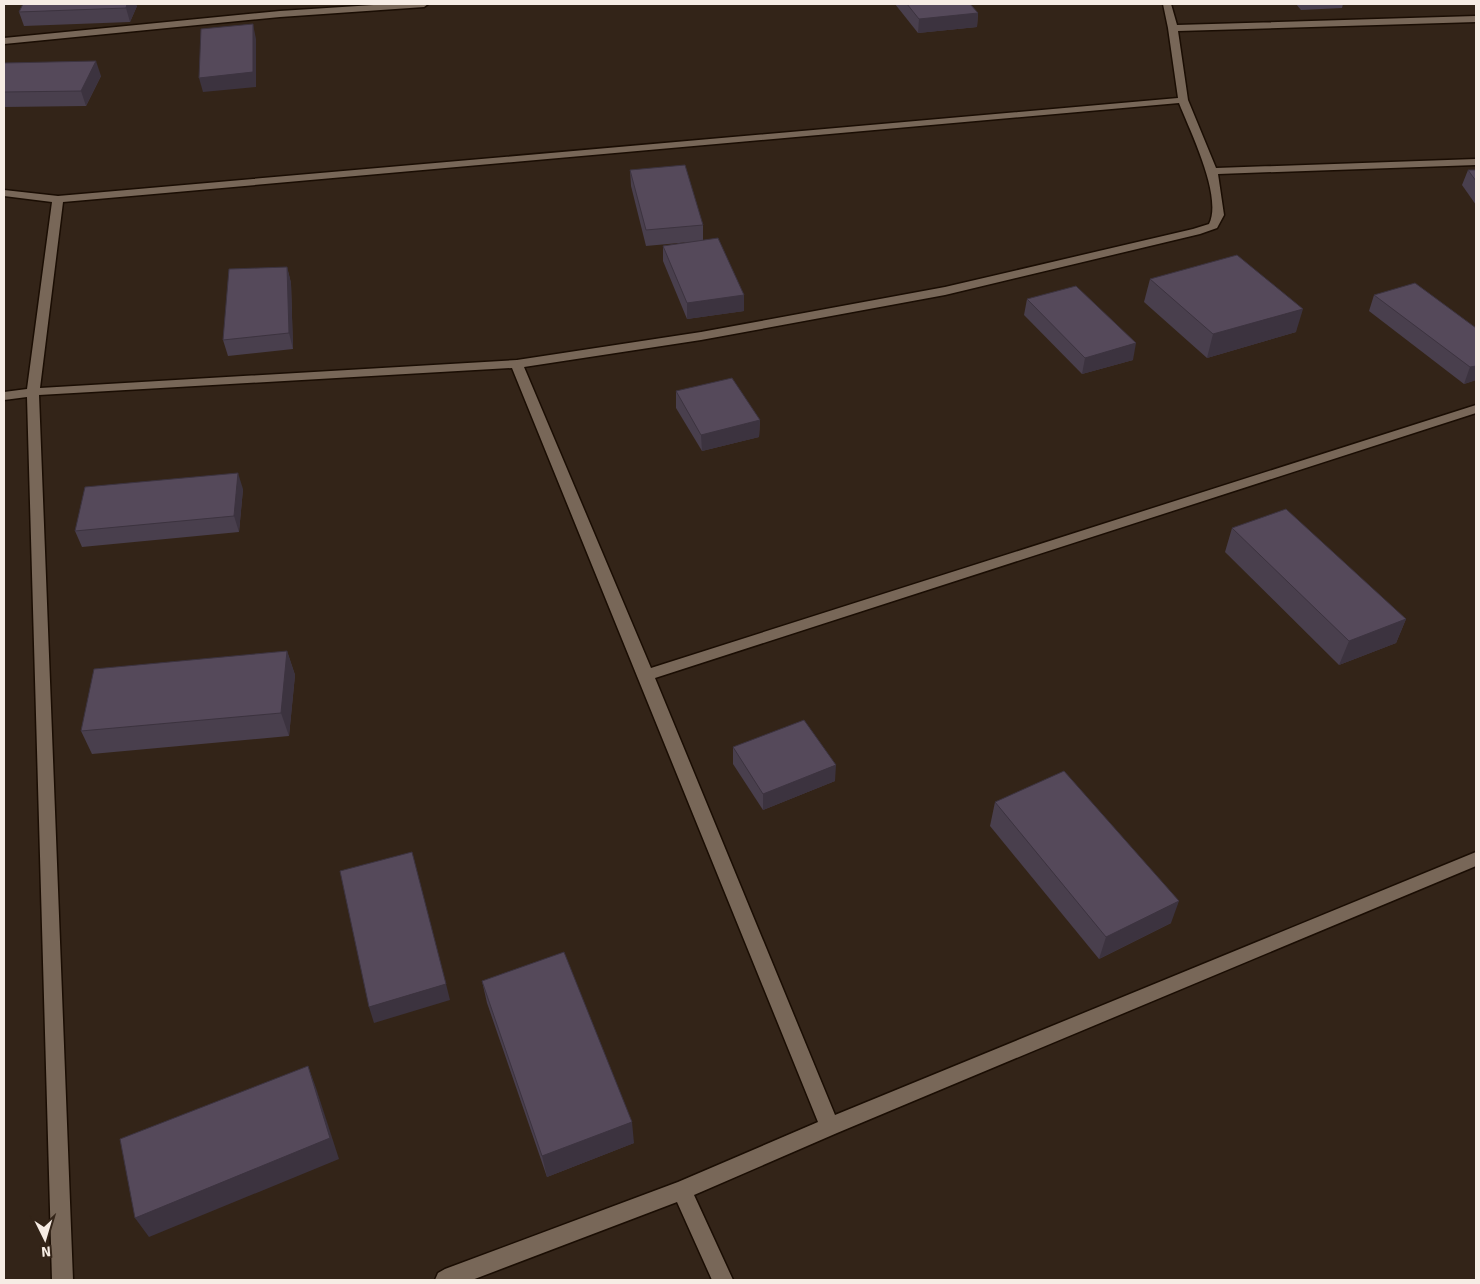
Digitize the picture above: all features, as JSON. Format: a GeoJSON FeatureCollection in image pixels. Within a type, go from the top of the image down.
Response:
{"type":"FeatureCollection","features":[{"type":"Feature","properties":{"kind":"street"},"geometry":{"type":"LineString","coordinates":[[280,14],[284,4]]}},
{"type":"Feature","properties":{"kind":"street"},"geometry":{"type":"LineString","coordinates":[[4,41],[280,14],[424,4]]}},
{"type":"Feature","properties":{"kind":"street"},"geometry":{"type":"LineString","coordinates":[[4,396],[33,392],[517,364],[701,336],[945,291],[1196,232],[1213,226],[1219,215],[1212,170],[1183,100],[1168,4]]}},
{"type":"Feature","properties":{"kind":"street"},"geometry":{"type":"LineString","coordinates":[[1173,28],[1476,19]]}},
{"type":"Feature","properties":{"kind":"street"},"geometry":{"type":"LineString","coordinates":[[4,193],[58,199],[1183,100]]}},
{"type":"Feature","properties":{"kind":"street"},"geometry":{"type":"LineString","coordinates":[[1212,170],[1476,162]]}},
{"type":"Feature","properties":{"kind":"street"},"geometry":{"type":"LineString","coordinates":[[58,199],[33,392],[62,1280]]}},
{"type":"Feature","properties":{"kind":"street"},"geometry":{"type":"LineString","coordinates":[[517,364],[830,1126]]}},
{"type":"Feature","properties":{"kind":"street"},"geometry":{"type":"LineString","coordinates":[[646,675],[1476,409]]}},
{"type":"Feature","properties":{"kind":"street"},"geometry":{"type":"LineString","coordinates":[[445,1280],[682,1190],[830,1126],[1476,859]]}},
{"type":"Feature","properties":{"kind":"street"},"geometry":{"type":"LineString","coordinates":[[682,1190],[723,1280]]}},
{"type":"Feature","properties":{"kind":"building"},"geometry":{"type":"Polygon","coordinates":[[[23,4],[127,4],[126,8],[19,12],[23,4]]]}},
{"type":"Feature","properties":{"kind":"building"},"geometry":{"type":"Polygon","coordinates":[[[907,4],[970,4],[978,13],[919,19],[907,4]]]}},
{"type":"Feature","properties":{"kind":"building"},"geometry":{"type":"Polygon","coordinates":[[[253,24],[253,72],[199,78],[201,29],[253,24]]]}},
{"type":"Feature","properties":{"kind":"building"},"geometry":{"type":"Polygon","coordinates":[[[96,61],[81,91],[4,92],[4,63],[96,61]]]}},
{"type":"Feature","properties":{"kind":"building"},"geometry":{"type":"Polygon","coordinates":[[[685,165],[703,225],[646,230],[630,170],[685,165]]]}},
{"type":"Feature","properties":{"kind":"building"},"geometry":{"type":"Polygon","coordinates":[[[1468,170],[1476,170],[1476,181],[1468,170]]]}},
{"type":"Feature","properties":{"kind":"building"},"geometry":{"type":"Polygon","coordinates":[[[718,238],[744,295],[687,303],[663,246],[718,238]]]}},
{"type":"Feature","properties":{"kind":"building"},"geometry":{"type":"Polygon","coordinates":[[[1237,255],[1303,309],[1213,334],[1150,279],[1237,255]]]}},
{"type":"Feature","properties":{"kind":"building"},"geometry":{"type":"Polygon","coordinates":[[[287,267],[289,333],[223,340],[229,269],[287,267]]]}},
{"type":"Feature","properties":{"kind":"building"},"geometry":{"type":"Polygon","coordinates":[[[1415,283],[1476,328],[1476,366],[1470,367],[1374,295],[1415,283]]]}},
{"type":"Feature","properties":{"kind":"building"},"geometry":{"type":"Polygon","coordinates":[[[1076,286],[1136,343],[1085,358],[1027,299],[1076,286]]]}},
{"type":"Feature","properties":{"kind":"building"},"geometry":{"type":"Polygon","coordinates":[[[732,378],[760,420],[701,435],[676,391],[732,378]]]}},
{"type":"Feature","properties":{"kind":"building"},"geometry":{"type":"Polygon","coordinates":[[[238,473],[234,516],[75,531],[85,487],[238,473]]]}},
{"type":"Feature","properties":{"kind":"building"},"geometry":{"type":"Polygon","coordinates":[[[1286,509],[1406,619],[1349,641],[1232,528],[1286,509]]]}},
{"type":"Feature","properties":{"kind":"building"},"geometry":{"type":"Polygon","coordinates":[[[287,651],[281,713],[81,731],[94,669],[287,651]]]}},
{"type":"Feature","properties":{"kind":"building"},"geometry":{"type":"Polygon","coordinates":[[[804,720],[836,765],[763,794],[733,747],[804,720]]]}},
{"type":"Feature","properties":{"kind":"building"},"geometry":{"type":"Polygon","coordinates":[[[1064,771],[1179,901],[1106,937],[995,802],[1064,771]]]}},
{"type":"Feature","properties":{"kind":"building"},"geometry":{"type":"Polygon","coordinates":[[[412,852],[446,984],[369,1007],[340,871],[412,852]]]}},
{"type":"Feature","properties":{"kind":"building"},"geometry":{"type":"Polygon","coordinates":[[[564,952],[632,1122],[542,1156],[482,981],[564,952]]]}},
{"type":"Feature","properties":{"kind":"building"},"geometry":{"type":"Polygon","coordinates":[[[308,1066],[330,1138],[135,1218],[120,1139],[308,1066]]]}}]}
